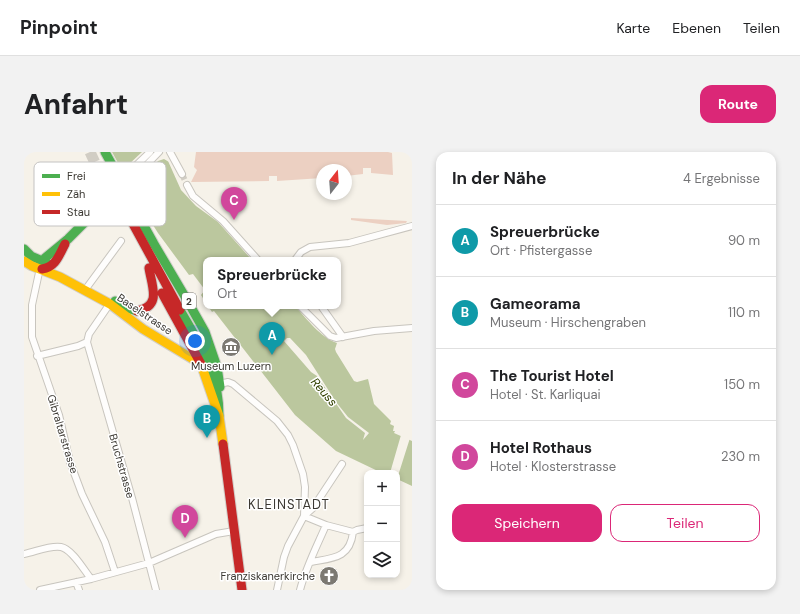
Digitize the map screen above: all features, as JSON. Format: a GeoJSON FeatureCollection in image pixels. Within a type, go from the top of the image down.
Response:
{"type":"FeatureCollection","features":[{"type":"Feature","properties":{"kind":"main road"},"geometry":{"type":"LineString","coordinates":[[105,152],[110,162]]}},
{"type":"Feature","properties":{"kind":"main road"},"geometry":{"type":"LineString","coordinates":[[41,265],[52,251],[68,239],[81,226]]}},
{"type":"Feature","properties":{"kind":"main road"},"geometry":{"type":"LineString","coordinates":[[133,226],[149,268],[202,364]]}},
{"type":"Feature","properties":{"kind":"main road"},"geometry":{"type":"LineString","coordinates":[[136,226],[153,263],[205,353],[218,383]]}},
{"type":"Feature","properties":{"kind":"main road","name":"2"},"geometry":{"type":"LineString","coordinates":[[144,226],[184,292],[209,341],[216,361],[219,416],[242,590]]}},
{"type":"Feature","properties":{"kind":"main road"},"geometry":{"type":"LineString","coordinates":[[53,266],[68,239]]}},
{"type":"Feature","properties":{"kind":"main road","name":"Baselstrasse"},"geometry":{"type":"LineString","coordinates":[[24,249],[41,265],[60,277],[86,288]]}},
{"type":"Feature","properties":{"kind":"main road","name":"Baselstrasse"},"geometry":{"type":"LineString","coordinates":[[24,261],[29,264],[53,266],[86,288],[111,302],[137,311],[147,308],[152,303],[154,298],[155,290],[151,280],[149,268]]}},
{"type":"Feature","properties":{"kind":"main road","name":"Baselstrasse"},"geometry":{"type":"LineString","coordinates":[[111,302],[142,329],[202,364]]}},
{"type":"Feature","properties":{"kind":"main road","name":"2"},"geometry":{"type":"LineString","coordinates":[[202,364],[219,416]]}},
{"type":"Feature","properties":{"kind":"street"},"geometry":{"type":"LineString","coordinates":[[142,162],[150,152]]}},
{"type":"Feature","properties":{"kind":"street"},"geometry":{"type":"LineString","coordinates":[[149,162],[159,152]]}},
{"type":"Feature","properties":{"kind":"street"},"geometry":{"type":"LineString","coordinates":[[170,152],[182,174]]}},
{"type":"Feature","properties":{"kind":"street"},"geometry":{"type":"LineString","coordinates":[[187,185],[193,196],[223,221],[255,257]]}},
{"type":"Feature","properties":{"kind":"street"},"geometry":{"type":"LineString","coordinates":[[297,257],[301,252],[310,247],[349,242],[412,226]]}},
{"type":"Feature","properties":{"kind":"street"},"geometry":{"type":"LineString","coordinates":[[86,288],[120,241]]}},
{"type":"Feature","properties":{"kind":"street","name":"Gibraltarstrasse"},"geometry":{"type":"LineString","coordinates":[[41,265],[32,305],[32,338],[37,356],[59,415],[70,462],[82,494],[105,542],[115,572]]}},
{"type":"Feature","properties":{"kind":"street"},"geometry":{"type":"LineString","coordinates":[[37,356],[87,342],[88,334],[111,302]]}},
{"type":"Feature","properties":{"kind":"street"},"geometry":{"type":"LineString","coordinates":[[303,309],[330,336],[336,338],[374,331],[412,328]]}},
{"type":"Feature","properties":{"kind":"street"},"geometry":{"type":"LineString","coordinates":[[323,309],[343,337]]}},
{"type":"Feature","properties":{"kind":"street","name":"Bruchstrasse"},"geometry":{"type":"LineString","coordinates":[[87,342],[156,590]]}},
{"type":"Feature","properties":{"kind":"street"},"geometry":{"type":"LineString","coordinates":[[218,383],[228,382],[233,384],[277,421],[288,435],[303,474],[305,487],[304,516]]}},
{"type":"Feature","properties":{"kind":"street"},"geometry":{"type":"LineString","coordinates":[[277,590],[284,557],[304,516],[313,508],[342,464]]}},
{"type":"Feature","properties":{"kind":"street"},"geometry":{"type":"LineString","coordinates":[[304,516],[326,525],[353,532],[364,529]]}},
{"type":"Feature","properties":{"kind":"street"},"geometry":{"type":"LineString","coordinates":[[300,590],[307,568],[311,562],[326,525]]}},
{"type":"Feature","properties":{"kind":"street"},"geometry":{"type":"LineString","coordinates":[[40,590],[91,579],[149,563],[216,534],[234,531]]}},
{"type":"Feature","properties":{"kind":"street"},"geometry":{"type":"LineString","coordinates":[[311,562],[340,556],[344,553],[352,539],[353,532]]}},
{"type":"Feature","properties":{"kind":"street"},"geometry":{"type":"LineString","coordinates":[[24,554],[60,546],[66,548],[71,552],[91,579]]}},
{"type":"Feature","properties":{"kind":"street"},"geometry":{"type":"LineString","coordinates":[[76,582],[79,590]]}},
{"type":"Feature","properties":{"kind":"shaded area"},"geometry":{"type":"Polygon","coordinates":[[[196,152],[388,152],[392,153],[393,175],[371,173],[371,168],[363,168],[363,174],[352,175],[352,164],[316,164],[316,178],[277,181],[277,176],[269,176],[269,181],[191,182],[197,170],[194,167],[196,152]]]}},
{"type":"Feature","properties":{"kind":"shaded area"},"geometry":{"type":"Polygon","coordinates":[[[351,218],[407,221],[406,223],[387,225],[351,220],[351,218]]]}},
{"type":"Feature","properties":{"kind":"water"},"geometry":{"type":"Polygon","coordinates":[[[112,152],[164,152],[181,190],[196,206],[218,222],[249,257],[203,257],[203,287],[193,274],[189,275],[154,226],[166,226],[166,162],[117,162],[112,152]]]}},
{"type":"Feature","properties":{"kind":"water","name":"Reuss"},"geometry":{"type":"Polygon","coordinates":[[[210,309],[298,309],[319,332],[337,343],[335,349],[336,352],[354,381],[357,382],[368,379],[374,404],[391,421],[390,424],[394,426],[394,433],[412,441],[412,486],[400,480],[400,470],[376,470],[336,451],[295,415],[214,311],[212,312],[210,309]],[[287,338],[284,341],[311,372],[317,376],[346,418],[365,433],[363,440],[369,433],[348,417],[336,402],[306,355],[290,338],[287,338]]]}},
{"type":"Feature","properties":{"kind":"pier"},"geometry":{"type":"Polygon","coordinates":[[[142,152],[165,152],[169,162],[164,159],[157,162],[131,162],[142,152]]]}},
{"type":"Feature","properties":{"kind":"pier"},"geometry":{"type":"Polygon","coordinates":[[[401,435],[410,438],[400,470],[391,470],[401,435]]]}},
{"type":"Feature","properties":{"kind":"tunnel"},"geometry":{"type":"LineString","coordinates":[[90,152],[95,162]]}},
{"type":"Feature","properties":{"kind":"tunnel"},"geometry":{"type":"LineString","coordinates":[[182,174],[187,185]]}},
{"type":"Feature","properties":{"kind":"traffic: fast"},"geometry":{"type":"LineString","coordinates":[[105,152],[110,162]]}},
{"type":"Feature","properties":{"kind":"traffic: fast"},"geometry":{"type":"LineString","coordinates":[[40,268],[45,258],[81,226]]}},
{"type":"Feature","properties":{"kind":"traffic: fast"},"geometry":{"type":"LineString","coordinates":[[144,226],[205,332],[217,367],[220,387]]}},
{"type":"Feature","properties":{"kind":"traffic: fast"},"geometry":{"type":"LineString","coordinates":[[24,249],[31,256],[47,263]]}},
{"type":"Feature","properties":{"kind":"traffic: fast"},"geometry":{"type":"LineString","coordinates":[[115,301],[127,308],[137,311]]}},
{"type":"Feature","properties":{"kind":"traffic: fast"},"geometry":{"type":"LineString","coordinates":[[180,310],[202,348],[212,373],[216,386],[219,416]]}},
{"type":"Feature","properties":{"kind":"traffic: slow"},"geometry":{"type":"LineString","coordinates":[[24,261],[32,266],[60,277],[110,304],[143,329],[201,364],[219,416],[223,444]]}},
{"type":"Feature","properties":{"kind":"traffic: jam"},"geometry":{"type":"LineString","coordinates":[[134,226],[180,310]]}},
{"type":"Feature","properties":{"kind":"traffic: jam"},"geometry":{"type":"LineString","coordinates":[[42,269],[47,268],[54,263],[65,244]]}},
{"type":"Feature","properties":{"kind":"traffic: jam"},"geometry":{"type":"LineString","coordinates":[[137,311],[150,305],[153,300],[154,295],[149,268]]}},
{"type":"Feature","properties":{"kind":"traffic: jam"},"geometry":{"type":"LineString","coordinates":[[162,293],[201,364]]}},
{"type":"Feature","properties":{"kind":"traffic: jam"},"geometry":{"type":"LineString","coordinates":[[223,444],[242,590]]}},
{"type":"Feature","properties":{"kind":"place","name":"The Tourist Hotel"},"geometry":{"type":"Point","coordinates":[234,220]}},
{"type":"Feature","properties":{"kind":"place","name":"Museum Luzern"},"geometry":{"type":"Point","coordinates":[231,347]}},
{"type":"Feature","properties":{"kind":"place","name":"Spreuerbrücke"},"geometry":{"type":"Point","coordinates":[272,355]}},
{"type":"Feature","properties":{"kind":"place","name":"Gameorama"},"geometry":{"type":"Point","coordinates":[207,438]}},
{"type":"Feature","properties":{"kind":"place","name":"Hotel Rothaus"},"geometry":{"type":"Point","coordinates":[185,538]}},
{"type":"Feature","properties":{"kind":"place","name":"Franziskanerkirche"},"geometry":{"type":"Point","coordinates":[329,576]}},
{"type":"Feature","properties":{"kind":"district","name":"KLEINSTADT"},"geometry":{"type":"Point","coordinates":[289,504]}}]}
